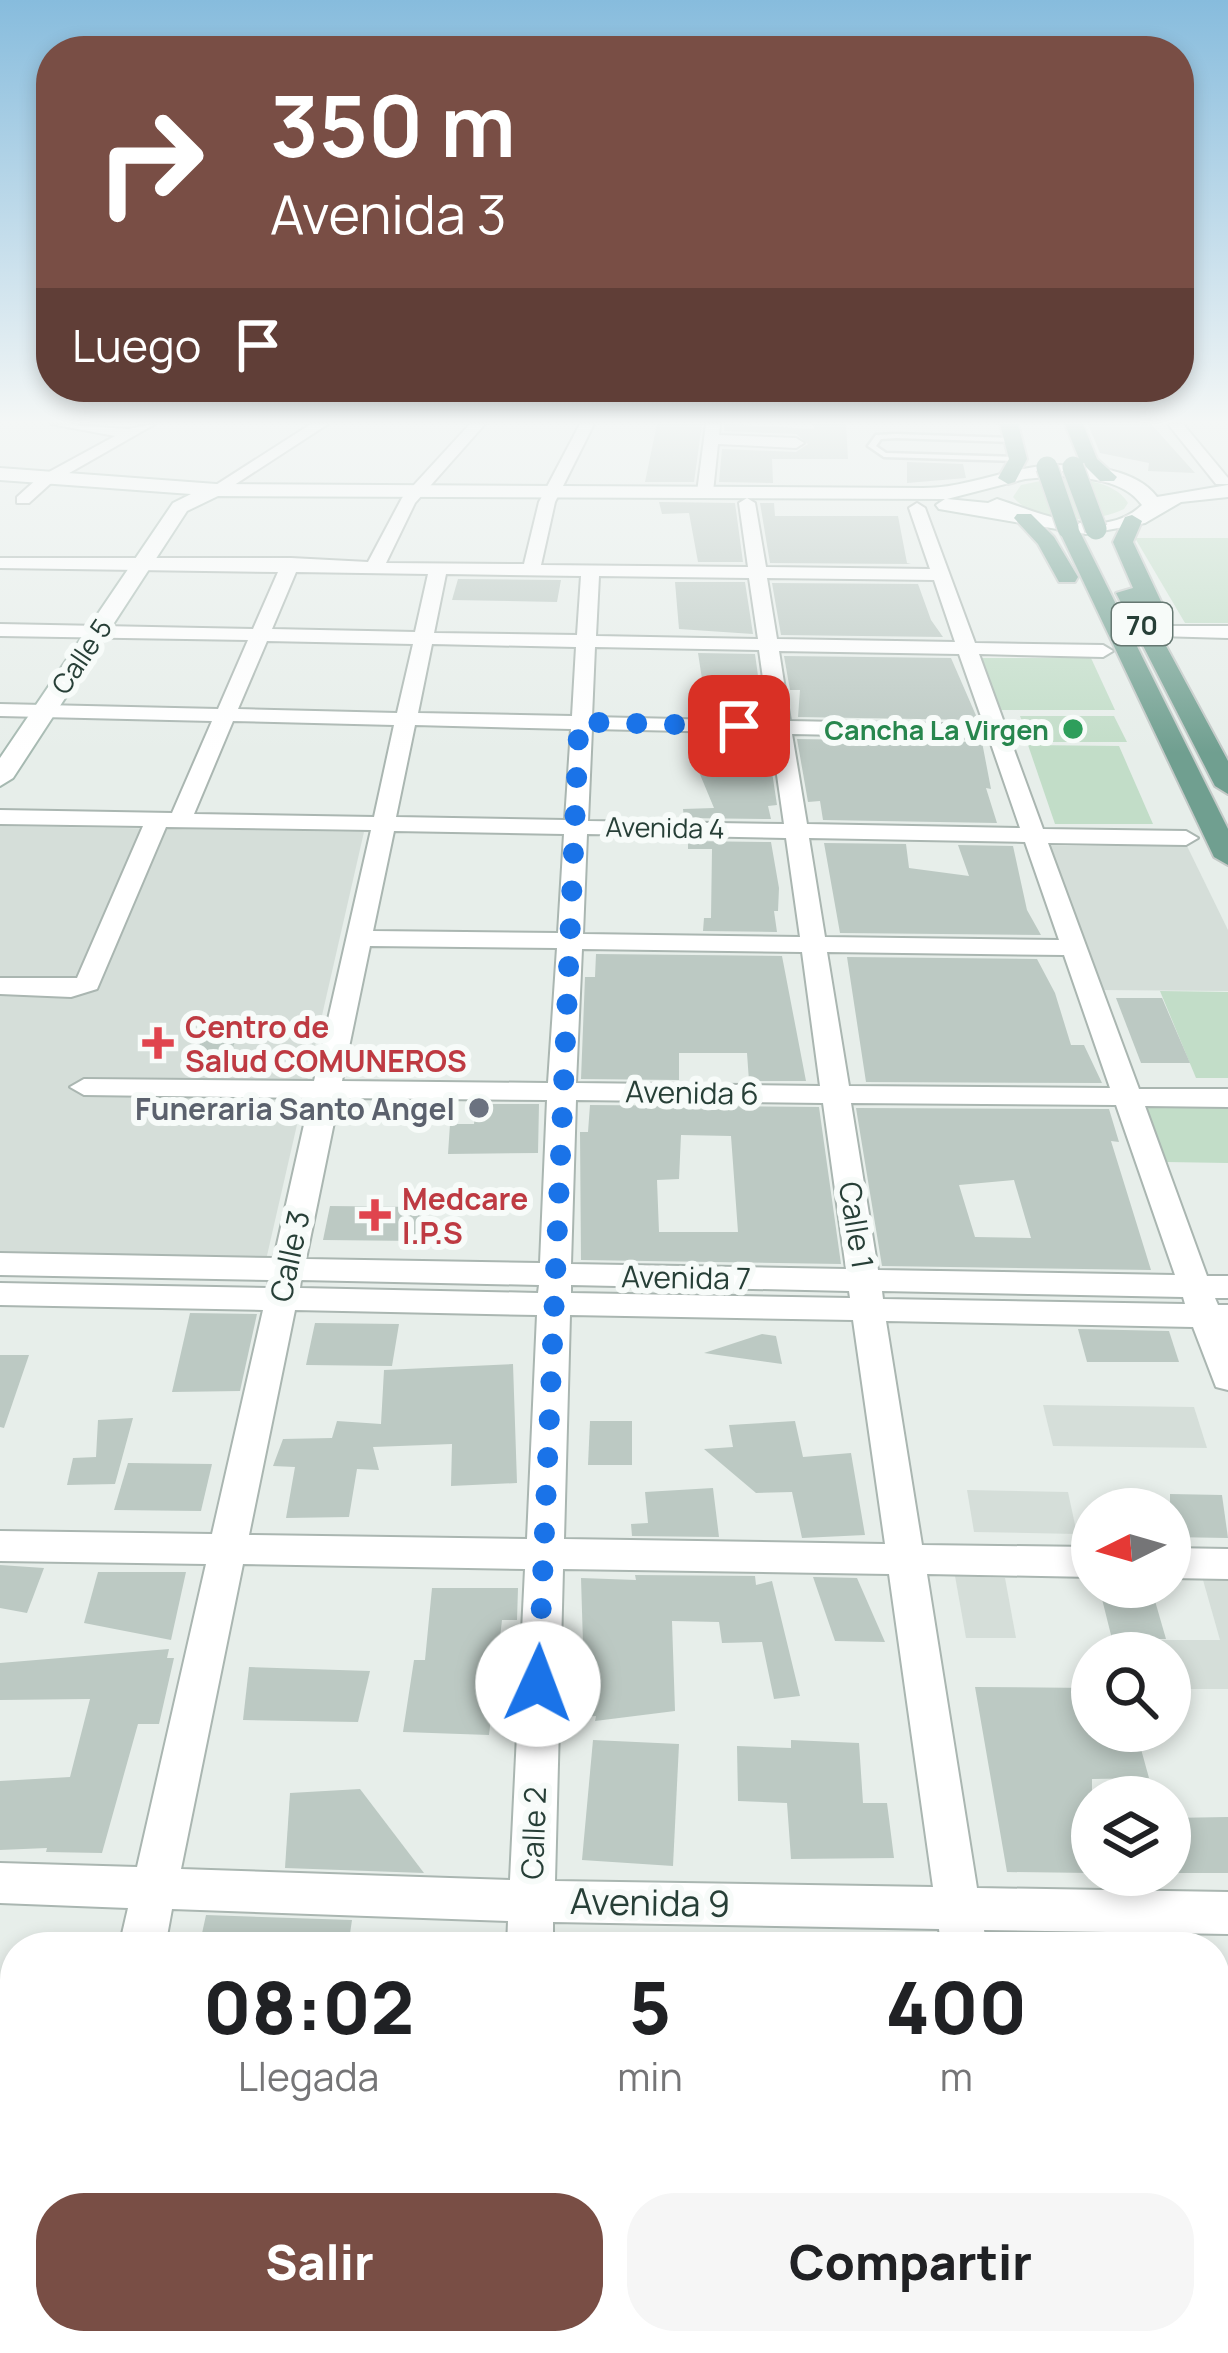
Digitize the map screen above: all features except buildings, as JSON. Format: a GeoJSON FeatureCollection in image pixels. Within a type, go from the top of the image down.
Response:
{"type":"FeatureCollection","features":[{"type":"Feature","properties":{"kind":"main road","name":"Calle 5"},"geometry":{"type":"LineString","coordinates":[[0,778],[162,534]]}},
{"type":"Feature","properties":{"kind":"main road"},"geometry":{"type":"LineString","coordinates":[[1035,534],[1055,553],[1153,748],[1199,800]]}},
{"type":"Feature","properties":{"kind":"main road","name":"70"},"geometry":{"type":"LineString","coordinates":[[1071,534],[1228,857]]}},
{"type":"Feature","properties":{"kind":"main road","name":"70"},"geometry":{"type":"LineString","coordinates":[[1098,534],[1228,787]]}},
{"type":"Feature","properties":{"kind":"main road"},"geometry":{"type":"LineString","coordinates":[[1127,534],[1123,542],[1228,754]]}},
{"type":"Feature","properties":{"kind":"street"},"geometry":{"type":"LineString","coordinates":[[376,565],[393,534]]}},
{"type":"Feature","properties":{"kind":"street"},"geometry":{"type":"LineString","coordinates":[[532,567],[540,534]]}},
{"type":"Feature","properties":{"kind":"street","name":"Calle 1"},"geometry":{"type":"LineString","coordinates":[[752,534],[960,1927]]}},
{"type":"Feature","properties":{"kind":"street"},"geometry":{"type":"LineString","coordinates":[[926,534],[1128,1097],[1214,1301],[1228,1378]]}},
{"type":"Feature","properties":{"kind":"street"},"geometry":{"type":"LineString","coordinates":[[0,563],[291,563],[941,575]]}},
{"type":"Feature","properties":{"kind":"street"},"geometry":{"type":"LineString","coordinates":[[0,986],[70,988],[88,983],[228,714],[291,563]]}},
{"type":"Feature","properties":{"kind":"street","name":"Calle 3"},"geometry":{"type":"LineString","coordinates":[[144,1932],[439,566]]}},
{"type":"Feature","properties":{"kind":"street","name":"Calle 2"},"geometry":{"type":"LineString","coordinates":[[530,1932],[562,1091],[590,568]]}},
{"type":"Feature","properties":{"kind":"street"},"geometry":{"type":"LineString","coordinates":[[0,631],[1103,650]]}},
{"type":"Feature","properties":{"kind":"street"},"geometry":{"type":"LineString","coordinates":[[1165,632],[1228,632]]}},
{"type":"Feature","properties":{"kind":"street"},"geometry":{"type":"LineString","coordinates":[[0,710],[997,731]]}},
{"type":"Feature","properties":{"kind":"street","name":"Avenida 4"},"geometry":{"type":"LineString","coordinates":[[0,817],[1186,838]]}},
{"type":"Feature","properties":{"kind":"street"},"geometry":{"type":"LineString","coordinates":[[358,938],[1075,948]]}},
{"type":"Feature","properties":{"kind":"street","name":"Avenida 6"},"geometry":{"type":"LineString","coordinates":[[84,1087],[1228,1098]]}},
{"type":"Feature","properties":{"kind":"street","name":"Avenida 7"},"geometry":{"type":"LineString","coordinates":[[0,1264],[283,1284],[1214,1301]]}},
{"type":"Feature","properties":{"kind":"street","name":"Avenida 7"},"geometry":{"type":"LineString","coordinates":[[0,1294],[283,1284]]}},
{"type":"Feature","properties":{"kind":"street"},"geometry":{"type":"LineString","coordinates":[[0,1546],[1071,1562]]}},
{"type":"Feature","properties":{"kind":"street"},"geometry":{"type":"LineString","coordinates":[[1191,1563],[1228,1564]]}},
{"type":"Feature","properties":{"kind":"street","name":"Avenida 9"},"geometry":{"type":"LineString","coordinates":[[0,1883],[530,1901],[960,1927],[1228,1913]]}},
{"type":"Feature","properties":{"kind":"shaded area","name":"Centro de Salud COMUNEROS"},"geometry":{"type":"Polygon","coordinates":[[[0,826],[364,832],[266,1260],[0,1255],[0,826]]]}},
{"type":"Feature","properties":{"kind":"shaded area"},"geometry":{"type":"Polygon","coordinates":[[[1049,846],[1187,846],[1228,930],[1228,991],[1099,990],[1049,846]]]}},
{"type":"Feature","properties":{"kind":"shaded area"},"geometry":{"type":"Polygon","coordinates":[[[1043,1405],[1194,1407],[1207,1448],[1053,1446],[1043,1405]]]}},
{"type":"Feature","properties":{"kind":"shaded area"},"geometry":{"type":"Polygon","coordinates":[[[967,1490],[1068,1492],[1071,1534],[974,1532],[967,1490]]]}},
{"type":"Feature","properties":{"kind":"shaded area"},"geometry":{"type":"Polygon","coordinates":[[[955,1576],[1005,1578],[1016,1638],[966,1638],[955,1576]]]}},
{"type":"Feature","properties":{"kind":"shaded area"},"geometry":{"type":"Polygon","coordinates":[[[1203,1580],[1228,1580],[1228,1689],[1191,1689],[1191,1640],[1220,1640],[1203,1580]]]}},
{"type":"Feature","properties":{"kind":"green space"},"geometry":{"type":"Polygon","coordinates":[[[1135,538],[1228,538],[1228,623],[1185,623],[1135,538]]]}},
{"type":"Feature","properties":{"kind":"green space"},"geometry":{"type":"Polygon","coordinates":[[[981,658],[1091,658],[1115,710],[999,710],[981,658]]]}},
{"type":"Feature","properties":{"kind":"green space","name":"Cancha La Virgen"},"geometry":{"type":"Polygon","coordinates":[[[1020,716],[1114,716],[1127,742],[1030,742],[1020,716]]]}},
{"type":"Feature","properties":{"kind":"green space"},"geometry":{"type":"Polygon","coordinates":[[[1028,745],[1119,746],[1153,824],[1055,824],[1028,745]]]}},
{"type":"Feature","properties":{"kind":"green space"},"geometry":{"type":"Polygon","coordinates":[[[1160,991],[1228,992],[1228,1078],[1196,1078],[1160,991]]]}},
{"type":"Feature","properties":{"kind":"green space"},"geometry":{"type":"Polygon","coordinates":[[[1144,1104],[1228,1106],[1228,1163],[1166,1162],[1144,1104]]]}},
{"type":"Feature","properties":{"kind":"place","name":"Cancha La Virgen"},"geometry":{"type":"Point","coordinates":[1073,729]}},
{"type":"Feature","properties":{"kind":"place","name":"Centro de Salud COMUNEROS"},"geometry":{"type":"Point","coordinates":[158,1043]}},
{"type":"Feature","properties":{"kind":"place","name":"Funeraria Santo Angel"},"geometry":{"type":"Point","coordinates":[479,1108]}},
{"type":"Feature","properties":{"kind":"place","name":"Medcare I.P.S"},"geometry":{"type":"Point","coordinates":[375,1215]}},
{"type":"Feature","properties":{"kind":"route"},"geometry":{"type":"LineString","coordinates":[[538,1684],[579,722],[739,726]]}}]}
